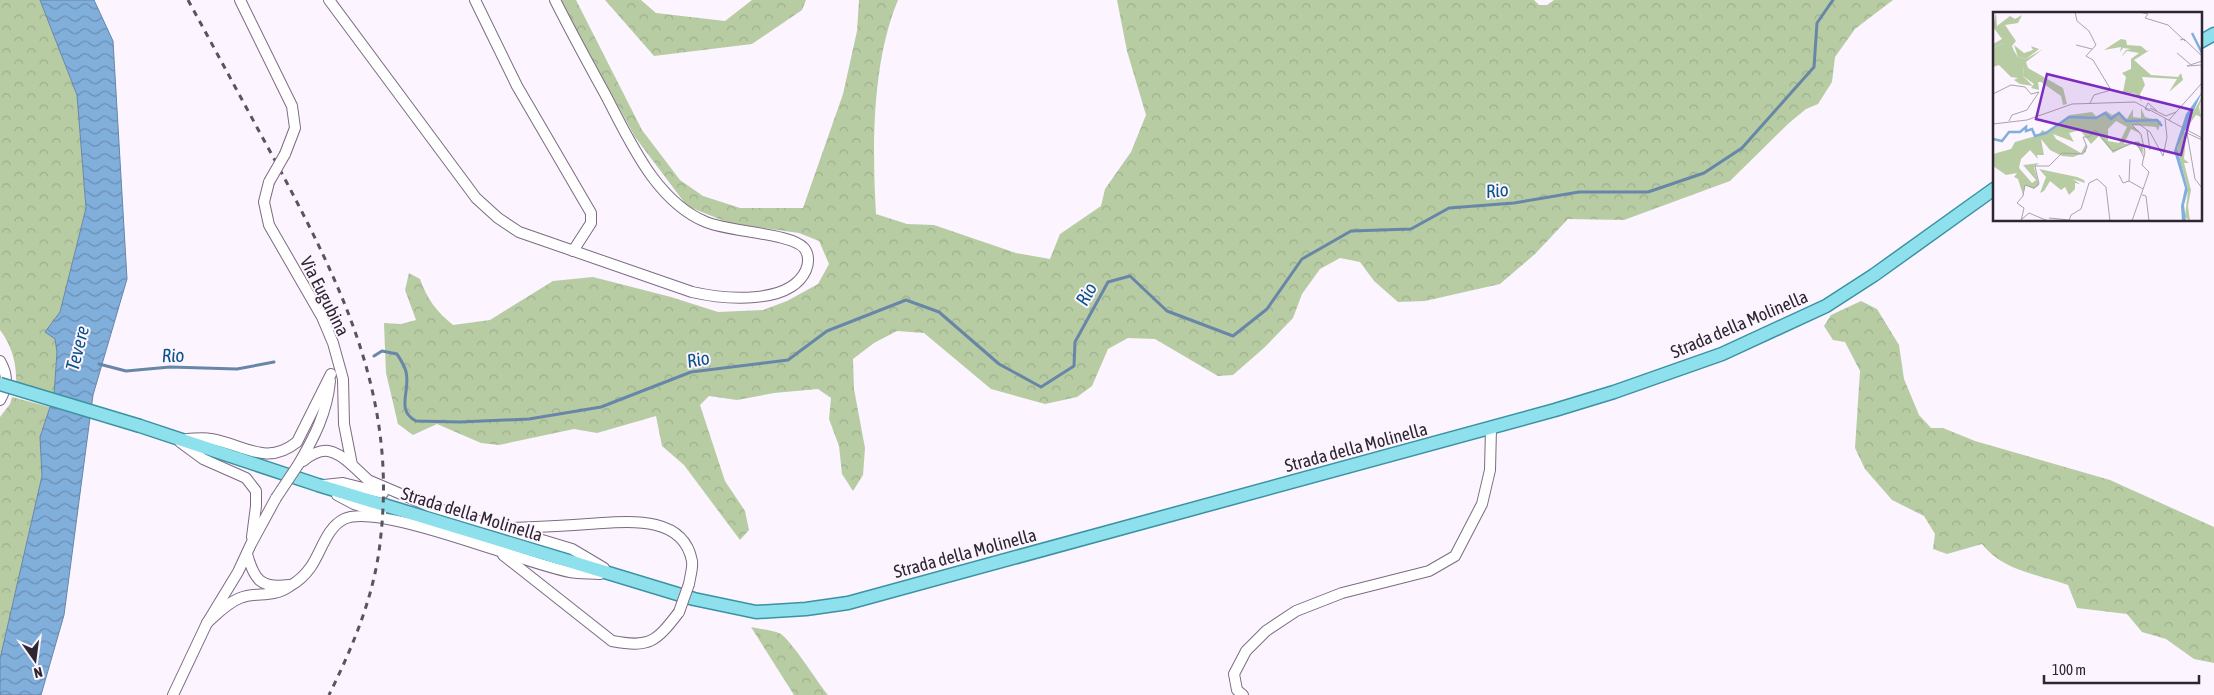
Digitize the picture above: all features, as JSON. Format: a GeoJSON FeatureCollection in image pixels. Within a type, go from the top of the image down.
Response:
{"type":"FeatureCollection","features":[{"type":"Feature","properties":{"kind":"main road"},"geometry":{"type":"LineString","coordinates":[[2202,41],[2214,34]]}},
{"type":"Feature","properties":{"kind":"main road","name":"Strada della Molinella"},"geometry":{"type":"LineString","coordinates":[[0,384],[140,426],[177,440],[318,485],[694,599],[756,612],[806,609],[848,603],[1491,428],[1614,392],[1750,343],[1826,306],[1874,275],[1993,190]]}},
{"type":"Feature","properties":{"kind":"street","name":"Via Eugubina"},"geometry":{"type":"LineString","coordinates":[[240,0],[292,106],[295,128],[285,154],[269,182],[264,202],[269,225],[322,318],[333,343],[342,379],[344,424],[352,465]]}},
{"type":"Feature","properties":{"kind":"street"},"geometry":{"type":"LineString","coordinates":[[329,0],[476,198],[498,218],[519,232],[692,292],[716,298],[749,298],[776,293],[793,286],[803,277],[808,260],[804,249],[791,240],[732,230],[705,222],[669,196],[646,168],[555,0]]}},
{"type":"Feature","properties":{"kind":"street"},"geometry":{"type":"LineString","coordinates":[[475,0],[517,86],[591,213],[591,223],[572,251]]}},
{"type":"Feature","properties":{"kind":"street","name":"Strada della Molinella"},"geometry":{"type":"LineString","coordinates":[[177,440],[210,438],[268,455],[287,450],[297,442],[331,374],[333,343]]}},
{"type":"Feature","properties":{"kind":"street"},"geometry":{"type":"LineString","coordinates":[[0,361],[6,371],[7,383],[0,400]]}},
{"type":"Feature","properties":{"kind":"street"},"geometry":{"type":"LineString","coordinates":[[173,695],[207,623],[276,498],[298,465],[322,421],[329,398],[331,374]]}},
{"type":"Feature","properties":{"kind":"street"},"geometry":{"type":"LineString","coordinates":[[1243,695],[1237,690],[1234,674],[1246,651],[1266,631],[1296,610],[1342,593],[1429,571],[1455,556],[1482,504],[1490,470],[1491,428]]}},
{"type":"Feature","properties":{"kind":"street"},"geometry":{"type":"LineString","coordinates":[[177,440],[203,459],[246,478],[256,491],[256,506],[249,549],[252,572],[259,580],[275,587],[292,585]]}},
{"type":"Feature","properties":{"kind":"street"},"geometry":{"type":"LineString","coordinates":[[298,465],[311,455],[327,450],[339,453],[368,480],[429,506],[502,528]]}},
{"type":"Feature","properties":{"kind":"street","name":"Strada della Molinella"},"geometry":{"type":"LineString","coordinates":[[318,485],[344,483],[429,506]]}},
{"type":"Feature","properties":{"kind":"street","name":"Strada della Molinella"},"geometry":{"type":"LineString","coordinates":[[318,485],[354,504],[423,527]]}},
{"type":"Feature","properties":{"kind":"street"},"geometry":{"type":"LineString","coordinates":[[207,623],[228,604],[242,598],[278,594],[292,585],[310,569],[336,524],[345,519],[369,516],[423,527],[498,551]]}},
{"type":"Feature","properties":{"kind":"street","name":"Strada della Molinella"},"geometry":{"type":"LineString","coordinates":[[498,551],[612,641],[631,644],[652,642],[665,631],[679,612],[689,584],[692,562],[686,545],[673,532],[655,523],[633,521],[502,528]]}},
{"type":"Feature","properties":{"kind":"street","name":"Strada della Molinella"},"geometry":{"type":"LineString","coordinates":[[502,528],[572,549],[615,575]]}},
{"type":"Feature","properties":{"kind":"street","name":"Strada della Molinella"},"geometry":{"type":"LineString","coordinates":[[498,551],[570,572],[615,575]]}},
{"type":"Feature","properties":{"kind":"green space"},"geometry":{"type":"Polygon","coordinates":[[[0,0],[40,0],[77,95],[86,208],[60,312],[45,332],[55,339],[57,352],[54,395],[16,384],[16,369],[13,356],[8,342],[0,330],[0,0]]]}},
{"type":"Feature","properties":{"kind":"green space"},"geometry":{"type":"Polygon","coordinates":[[[560,0],[576,0],[642,130],[680,180],[703,196],[740,208],[803,208],[843,94],[857,31],[859,0],[898,0],[889,24],[883,50],[876,105],[874,161],[876,214],[907,224],[934,225],[1016,253],[1050,259],[1060,234],[1101,206],[1105,189],[1131,152],[1146,115],[1127,51],[1117,0],[1534,0],[1539,5],[1547,5],[1554,0],[1893,0],[1855,29],[1835,57],[1832,82],[1818,104],[1806,109],[1789,123],[1730,181],[1624,220],[1568,219],[1535,254],[1500,284],[1425,301],[1398,302],[1374,281],[1360,262],[1340,258],[1320,269],[1302,294],[1293,318],[1265,347],[1233,375],[1218,376],[1155,339],[1128,338],[1108,349],[1092,386],[1077,397],[1045,404],[991,389],[924,333],[897,331],[874,343],[853,359],[854,389],[865,448],[863,475],[853,491],[842,474],[839,446],[829,419],[831,398],[818,389],[774,393],[737,400],[709,396],[700,405],[725,481],[745,511],[749,530],[740,540],[684,465],[662,446],[656,416],[597,433],[574,429],[499,445],[481,443],[437,424],[413,435],[398,424],[386,373],[384,323],[401,324],[416,320],[405,290],[409,273],[420,279],[433,305],[453,325],[490,320],[553,281],[593,277],[671,297],[718,312],[763,310],[787,301],[818,284],[829,264],[819,241],[799,233],[729,223],[687,206],[635,137],[560,0]]]}},
{"type":"Feature","properties":{"kind":"green space"},"geometry":{"type":"Polygon","coordinates":[[[605,0],[641,0],[656,13],[725,21],[752,0],[806,0],[802,10],[752,44],[654,56],[605,0]]]}},
{"type":"Feature","properties":{"kind":"green space"},"geometry":{"type":"Polygon","coordinates":[[[1861,301],[1877,309],[1899,345],[1904,379],[1919,415],[1931,428],[1943,428],[1975,441],[2110,480],[2214,527],[2214,663],[2194,659],[2166,639],[2142,632],[2127,614],[2077,608],[2068,585],[2010,566],[1990,553],[1982,544],[1947,554],[1933,549],[1935,534],[1924,516],[1892,500],[1865,469],[1855,448],[1860,371],[1845,342],[1833,340],[1824,326],[1831,315],[1861,301]]]}},
{"type":"Feature","properties":{"kind":"green space"},"geometry":{"type":"Polygon","coordinates":[[[12,397],[50,407],[40,437],[42,476],[0,659],[0,417],[10,404],[12,397]]]}},
{"type":"Feature","properties":{"kind":"green space"},"geometry":{"type":"Polygon","coordinates":[[[751,627],[776,632],[784,637],[828,695],[794,695],[751,627]]]}},
{"type":"Feature","properties":{"kind":"water","name":"Tevere"},"geometry":{"type":"Polygon","coordinates":[[[40,0],[94,0],[113,41],[127,279],[93,395],[64,615],[41,695],[0,695],[0,659],[42,476],[40,437],[54,395],[57,352],[55,339],[45,332],[60,312],[86,208],[77,95],[40,0]]]}},
{"type":"Feature","properties":{"kind":"waterway","name":"Rio"},"geometry":{"type":"LineString","coordinates":[[374,356],[382,351],[397,354],[406,372],[406,411],[416,421],[460,422],[529,419],[601,407],[691,372],[788,360],[827,331],[906,300],[939,312],[999,364],[1041,387],[1074,366],[1075,342],[1108,282],[1130,276],[1167,311],[1233,336],[1267,309],[1302,259],[1351,231],[1411,229],[1449,208],[1514,203],[1579,192],[1648,192],[1704,173],[1742,148],[1814,67],[1817,23],[1833,0]]}},
{"type":"Feature","properties":{"kind":"waterway","name":"Rio"},"geometry":{"type":"LineString","coordinates":[[99,364],[126,371],[170,367],[237,369],[274,362]]}},
{"type":"Feature","properties":{"kind":"railway"},"geometry":{"type":"LineString","coordinates":[[188,0],[278,166],[323,254],[359,342],[372,388],[380,435],[383,483],[381,534],[369,597],[355,637],[329,695]]}}]}
